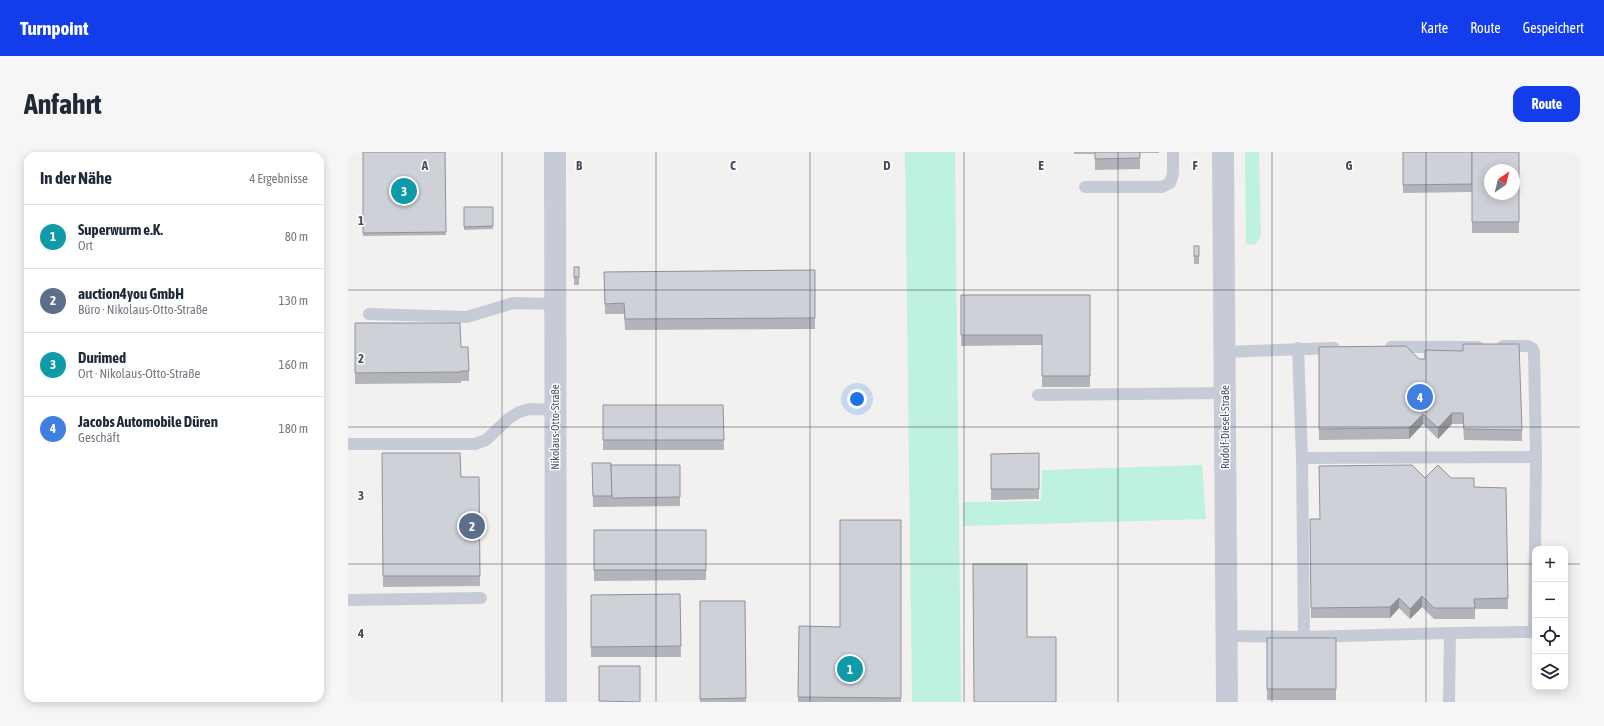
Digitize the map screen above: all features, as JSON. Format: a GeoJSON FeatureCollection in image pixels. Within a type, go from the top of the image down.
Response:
{"type":"FeatureCollection","features":[{"type":"Feature","properties":{"kind":"street","name":"Nikolaus-Otto-Straße"},"geometry":{"type":"LineString","coordinates":[[555,152],[556,702]]}},
{"type":"Feature","properties":{"kind":"street","name":"Rudolf-Diesel-Straße"},"geometry":{"type":"LineString","coordinates":[[1223,152],[1226,352],[1227,702]]}},
{"type":"Feature","properties":{"kind":"lane"},"geometry":{"type":"LineString","coordinates":[[1085,187],[1162,186],[1170,183],[1173,174],[1173,152]]}},
{"type":"Feature","properties":{"kind":"lane"},"geometry":{"type":"LineString","coordinates":[[369,314],[467,317],[514,303],[555,304]]}},
{"type":"Feature","properties":{"kind":"lane"},"geometry":{"type":"LineString","coordinates":[[1226,636],[1304,637],[1534,632],[1536,457],[1534,352],[1532,348],[1528,346],[1381,347]]}},
{"type":"Feature","properties":{"kind":"lane"},"geometry":{"type":"LineString","coordinates":[[1226,352],[1298,348],[1343,348]]}},
{"type":"Feature","properties":{"kind":"lane"},"geometry":{"type":"LineString","coordinates":[[1298,348],[1302,458],[1304,637]]}},
{"type":"Feature","properties":{"kind":"lane"},"geometry":{"type":"LineString","coordinates":[[1038,395],[1225,393]]}},
{"type":"Feature","properties":{"kind":"lane"},"geometry":{"type":"LineString","coordinates":[[348,444],[475,444],[486,440],[508,419],[519,412],[530,409],[556,410]]}},
{"type":"Feature","properties":{"kind":"lane"},"geometry":{"type":"LineString","coordinates":[[1302,458],[1536,457]]}},
{"type":"Feature","properties":{"kind":"lane"},"geometry":{"type":"LineString","coordinates":[[348,600],[481,598]]}},
{"type":"Feature","properties":{"kind":"lane"},"geometry":{"type":"LineString","coordinates":[[1449,702],[1450,633]]}},
{"type":"Feature","properties":{"kind":"green space"},"geometry":{"type":"Polygon","coordinates":[[[905,152],[955,152],[961,702],[912,702],[905,152]]]}},
{"type":"Feature","properties":{"kind":"green space"},"geometry":{"type":"Polygon","coordinates":[[[1245,152],[1259,152],[1261,236],[1256,244],[1249,245],[1246,243],[1245,152]]]}},
{"type":"Feature","properties":{"kind":"green space"},"geometry":{"type":"Polygon","coordinates":[[[1202,465],[1206,519],[963,526],[963,502],[1041,501],[1042,470],[1202,465]]]}},
{"type":"Feature","properties":{"kind":"building"},"geometry":{"type":"Polygon","coordinates":[[[363,152],[445,152],[446,232],[363,233],[363,152]]]}},
{"type":"Feature","properties":{"kind":"building"},"geometry":{"type":"Polygon","coordinates":[[[1095,152],[1140,152],[1140,158],[1095,159],[1095,152]]]}},
{"type":"Feature","properties":{"kind":"building"},"geometry":{"type":"Polygon","coordinates":[[[1403,152],[1472,152],[1472,184],[1403,185],[1403,152]]]}},
{"type":"Feature","properties":{"kind":"building"},"geometry":{"type":"Polygon","coordinates":[[[1472,152],[1519,152],[1519,164],[1484,164],[1484,200],[1519,200],[1519,222],[1472,222],[1472,152]]]}},
{"type":"Feature","properties":{"kind":"building"},"geometry":{"type":"Polygon","coordinates":[[[464,207],[493,207],[493,226],[464,227],[464,207]]]}},
{"type":"Feature","properties":{"kind":"building"},"geometry":{"type":"Polygon","coordinates":[[[1194,246],[1199,246],[1199,256],[1194,256],[1194,246]]]}},
{"type":"Feature","properties":{"kind":"building"},"geometry":{"type":"Polygon","coordinates":[[[574,267],[579,267],[579,277],[574,277],[574,267]]]}},
{"type":"Feature","properties":{"kind":"building"},"geometry":{"type":"Polygon","coordinates":[[[815,270],[815,318],[625,319],[624,303],[605,304],[604,272],[815,270]]]}},
{"type":"Feature","properties":{"kind":"building"},"geometry":{"type":"Polygon","coordinates":[[[961,295],[1090,295],[1090,376],[1042,376],[1042,335],[961,335],[961,295]]]}},
{"type":"Feature","properties":{"kind":"building"},"geometry":{"type":"Polygon","coordinates":[[[355,323],[460,323],[461,347],[468,347],[469,371],[355,373],[355,323]]]}},
{"type":"Feature","properties":{"kind":"building"},"geometry":{"type":"Polygon","coordinates":[[[1463,344],[1519,344],[1522,430],[1464,429],[1463,413],[1452,413],[1438,428],[1423,414],[1409,428],[1319,429],[1319,347],[1406,346],[1419,359],[1425,359],[1425,350],[1463,351],[1463,344]]]}},
{"type":"Feature","properties":{"kind":"building"},"geometry":{"type":"Polygon","coordinates":[[[603,405],[723,405],[724,440],[603,440],[603,405]]]}},
{"type":"Feature","properties":{"kind":"building"},"geometry":{"type":"Polygon","coordinates":[[[382,453],[460,453],[461,477],[479,477],[480,576],[383,576],[382,453]]]}},
{"type":"Feature","properties":{"kind":"building"},"geometry":{"type":"Polygon","coordinates":[[[1039,453],[1039,489],[991,489],[991,454],[1039,453]]]}},
{"type":"Feature","properties":{"kind":"building"},"geometry":{"type":"Polygon","coordinates":[[[592,463],[611,463],[612,496],[593,496],[592,463]]]}},
{"type":"Feature","properties":{"kind":"building"},"geometry":{"type":"Polygon","coordinates":[[[611,465],[680,465],[680,497],[612,498],[611,465]]]}},
{"type":"Feature","properties":{"kind":"building"},"geometry":{"type":"Polygon","coordinates":[[[1412,465],[1425,478],[1438,465],[1451,478],[1474,478],[1474,487],[1506,488],[1508,598],[1474,599],[1475,608],[1434,608],[1422,596],[1410,609],[1399,598],[1390,607],[1311,608],[1310,519],[1320,519],[1319,466],[1412,465]]]}},
{"type":"Feature","properties":{"kind":"building"},"geometry":{"type":"Polygon","coordinates":[[[840,520],[901,520],[901,698],[798,697],[799,626],[840,627],[840,520]]]}},
{"type":"Feature","properties":{"kind":"building"},"geometry":{"type":"Polygon","coordinates":[[[594,530],[706,530],[706,570],[594,570],[594,530]]]}},
{"type":"Feature","properties":{"kind":"building"},"geometry":{"type":"Polygon","coordinates":[[[973,564],[1027,564],[1027,637],[1056,637],[1056,702],[974,702],[973,564]]]}},
{"type":"Feature","properties":{"kind":"building"},"geometry":{"type":"Polygon","coordinates":[[[680,594],[681,646],[591,647],[591,595],[680,594]]]}},
{"type":"Feature","properties":{"kind":"building"},"geometry":{"type":"Polygon","coordinates":[[[700,601],[745,601],[746,698],[700,699],[700,601]]]}},
{"type":"Feature","properties":{"kind":"building"},"geometry":{"type":"Polygon","coordinates":[[[1267,638],[1336,638],[1336,689],[1267,689],[1267,638]]]}},
{"type":"Feature","properties":{"kind":"building"},"geometry":{"type":"Polygon","coordinates":[[[599,666],[640,666],[640,702],[599,701],[599,666]]]}},
{"type":"Feature","properties":{"kind":"place","name":"Durimed"},"geometry":{"type":"Point","coordinates":[404,191]}},
{"type":"Feature","properties":{"kind":"place","name":"Jacobs Automobile Düren"},"geometry":{"type":"Point","coordinates":[1420,397]}},
{"type":"Feature","properties":{"kind":"place","name":"auction4you GmbH"},"geometry":{"type":"Point","coordinates":[472,526]}},
{"type":"Feature","properties":{"kind":"place","name":"Superwurm e.K."},"geometry":{"type":"Point","coordinates":[850,669]}}]}
